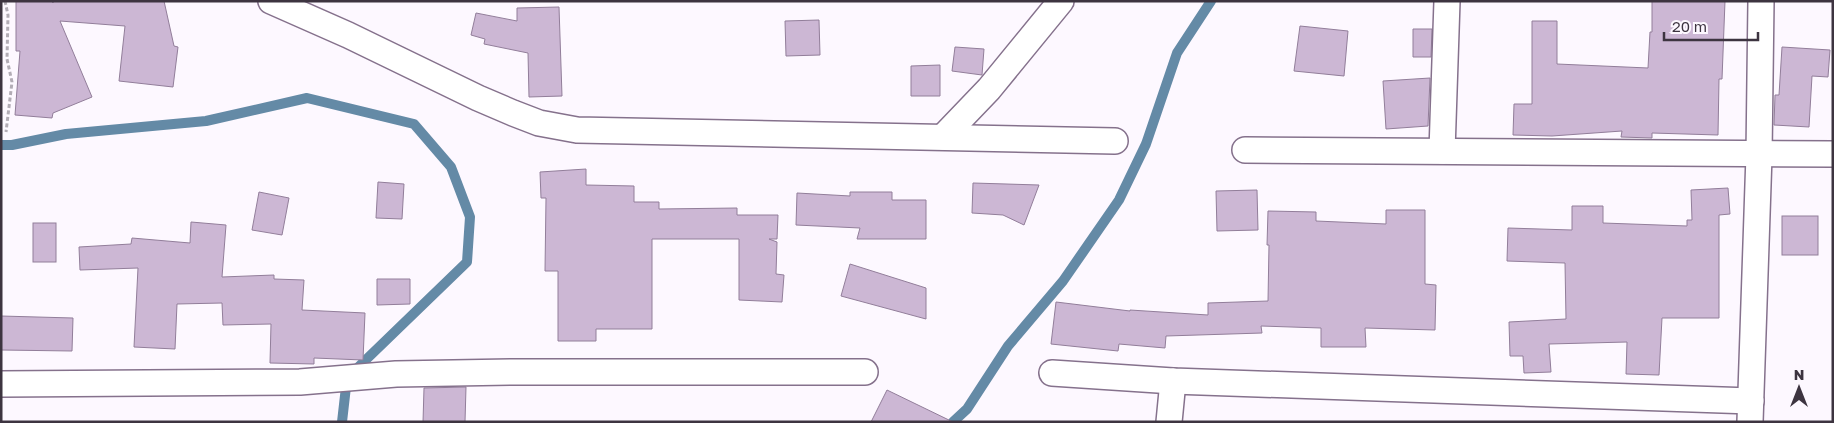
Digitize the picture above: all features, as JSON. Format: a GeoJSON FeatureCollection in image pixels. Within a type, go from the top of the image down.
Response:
{"type":"FeatureCollection","features":[{"type":"Feature","properties":{"kind":"street"},"geometry":{"type":"LineString","coordinates":[[271,1],[348,35],[478,98],[539,123],[577,130],[1115,141]]}},
{"type":"Feature","properties":{"kind":"street"},"geometry":{"type":"LineString","coordinates":[[943,137],[988,88],[1061,1]]}},
{"type":"Feature","properties":{"kind":"street"},"geometry":{"type":"LineString","coordinates":[[1442,151],[1447,1]]}},
{"type":"Feature","properties":{"kind":"street"},"geometry":{"type":"LineString","coordinates":[[1052,373],[1750,411],[1759,155],[1761,1]]}},
{"type":"Feature","properties":{"kind":"street"},"geometry":{"type":"LineString","coordinates":[[1245,150],[1759,155],[1833,154]]}},
{"type":"Feature","properties":{"kind":"street"},"geometry":{"type":"LineString","coordinates":[[1,384],[300,382],[396,374],[493,372],[865,372]]}},
{"type":"Feature","properties":{"kind":"street"},"geometry":{"type":"LineString","coordinates":[[1169,422],[1172,381]]}},
{"type":"Feature","properties":{"kind":"path"},"geometry":{"type":"LineString","coordinates":[[5,1],[8,15],[7,59],[12,82],[6,132]]}},
{"type":"Feature","properties":{"kind":"building"},"geometry":{"type":"Polygon","coordinates":[[[16,1],[52,1],[53,3],[53,1],[164,1],[174,46],[178,47],[173,87],[119,81],[125,26],[60,21],[92,97],[53,113],[52,118],[15,115],[20,51],[16,51],[16,1]]]}},
{"type":"Feature","properties":{"kind":"building"},"geometry":{"type":"Polygon","coordinates":[[[1652,1],[1725,1],[1722,79],[1719,79],[1718,135],[1652,133],[1652,138],[1621,137],[1622,131],[1552,136],[1513,135],[1514,104],[1532,104],[1532,21],[1557,21],[1557,64],[1648,68],[1650,32],[1652,32],[1652,1]]]}},
{"type":"Feature","properties":{"kind":"building"},"geometry":{"type":"Polygon","coordinates":[[[559,7],[562,96],[529,97],[528,53],[484,44],[485,39],[471,35],[476,13],[517,21],[517,8],[559,7]]]}},
{"type":"Feature","properties":{"kind":"building"},"geometry":{"type":"Polygon","coordinates":[[[819,20],[820,55],[786,56],[785,21],[819,20]]]}},
{"type":"Feature","properties":{"kind":"building"},"geometry":{"type":"Polygon","coordinates":[[[1300,26],[1348,31],[1344,76],[1294,71],[1300,26]]]}},
{"type":"Feature","properties":{"kind":"building"},"geometry":{"type":"Polygon","coordinates":[[[1413,29],[1432,29],[1431,57],[1413,57],[1413,29]]]}},
{"type":"Feature","properties":{"kind":"building"},"geometry":{"type":"Polygon","coordinates":[[[955,47],[984,49],[982,75],[952,71],[955,47]]]}},
{"type":"Feature","properties":{"kind":"building"},"geometry":{"type":"Polygon","coordinates":[[[1782,47],[1830,50],[1828,77],[1812,76],[1809,127],[1774,125],[1775,95],[1779,95],[1782,47]]]}},
{"type":"Feature","properties":{"kind":"building"},"geometry":{"type":"Polygon","coordinates":[[[940,65],[940,96],[911,96],[911,66],[940,65]]]}},
{"type":"Feature","properties":{"kind":"building"},"geometry":{"type":"Polygon","coordinates":[[[1430,78],[1428,126],[1386,129],[1383,81],[1430,78]]]}},
{"type":"Feature","properties":{"kind":"building"},"geometry":{"type":"Polygon","coordinates":[[[586,169],[586,185],[634,186],[634,202],[659,202],[659,209],[737,208],[737,215],[778,215],[777,239],[769,239],[777,242],[776,274],[784,275],[782,302],[739,300],[739,239],[652,239],[652,329],[596,329],[596,341],[558,341],[558,271],[545,271],[546,198],[541,198],[540,172],[586,169]]]}},
{"type":"Feature","properties":{"kind":"building"},"geometry":{"type":"Polygon","coordinates":[[[378,182],[404,184],[402,219],[376,218],[378,182]]]}},
{"type":"Feature","properties":{"kind":"building"},"geometry":{"type":"Polygon","coordinates":[[[973,183],[1039,185],[1024,225],[1003,215],[972,213],[973,183]]]}},
{"type":"Feature","properties":{"kind":"building"},"geometry":{"type":"Polygon","coordinates":[[[1728,188],[1730,214],[1719,215],[1719,318],[1662,318],[1659,375],[1626,374],[1627,342],[1549,344],[1551,372],[1524,373],[1523,356],[1510,356],[1509,322],[1566,319],[1565,263],[1507,261],[1508,228],[1572,230],[1572,206],[1603,206],[1603,223],[1687,226],[1687,220],[1692,220],[1691,190],[1728,188]]]}},
{"type":"Feature","properties":{"kind":"building"},"geometry":{"type":"Polygon","coordinates":[[[1257,190],[1258,230],[1217,231],[1216,191],[1257,190]]]}},
{"type":"Feature","properties":{"kind":"building"},"geometry":{"type":"Polygon","coordinates":[[[259,192],[289,198],[282,235],[252,230],[259,192]]]}},
{"type":"Feature","properties":{"kind":"building"},"geometry":{"type":"Polygon","coordinates":[[[850,192],[892,192],[892,200],[926,200],[926,239],[857,239],[860,228],[796,225],[797,193],[850,196],[850,192]]]}},
{"type":"Feature","properties":{"kind":"building"},"geometry":{"type":"Polygon","coordinates":[[[1386,210],[1425,210],[1425,284],[1436,285],[1435,330],[1365,328],[1366,347],[1321,347],[1321,328],[1261,326],[1262,333],[1166,336],[1165,348],[1119,344],[1118,351],[1051,344],[1056,302],[1130,311],[1208,315],[1208,303],[1268,301],[1268,211],[1316,212],[1316,221],[1386,224],[1386,210]]]}},
{"type":"Feature","properties":{"kind":"building"},"geometry":{"type":"Polygon","coordinates":[[[1782,216],[1818,216],[1818,255],[1782,255],[1782,216]]]}},
{"type":"Feature","properties":{"kind":"building"},"geometry":{"type":"Polygon","coordinates":[[[191,222],[226,225],[222,277],[274,275],[274,279],[304,280],[302,310],[365,313],[363,360],[314,358],[314,364],[270,363],[271,324],[223,325],[222,303],[177,304],[175,349],[134,347],[138,268],[80,270],[79,247],[131,244],[132,238],[190,243],[191,222]]]}},
{"type":"Feature","properties":{"kind":"building"},"geometry":{"type":"Polygon","coordinates":[[[33,223],[56,223],[56,262],[33,262],[33,223]]]}},
{"type":"Feature","properties":{"kind":"building"},"geometry":{"type":"Polygon","coordinates":[[[850,264],[926,288],[926,319],[841,296],[850,264]]]}},
{"type":"Feature","properties":{"kind":"building"},"geometry":{"type":"Polygon","coordinates":[[[377,279],[410,279],[410,304],[377,305],[377,279]]]}},
{"type":"Feature","properties":{"kind":"building"},"geometry":{"type":"Polygon","coordinates":[[[1,316],[73,318],[72,351],[1,350],[1,316]]]}},
{"type":"Feature","properties":{"kind":"building"},"geometry":{"type":"Polygon","coordinates":[[[466,387],[465,422],[423,422],[424,388],[466,387]]]}},
{"type":"Feature","properties":{"kind":"building"},"geometry":{"type":"Polygon","coordinates":[[[887,390],[953,422],[871,422],[887,390]]]}},
{"type":"Feature","properties":{"kind":"waterway"},"geometry":{"type":"LineString","coordinates":[[953,422],[967,409],[1008,346],[1063,281],[1119,200],[1146,144],[1177,53],[1211,1]]}},
{"type":"Feature","properties":{"kind":"waterway"},"geometry":{"type":"LineString","coordinates":[[1,145],[12,145],[66,134],[206,121],[307,98],[414,124],[451,167],[470,217],[467,262],[347,378],[342,422]]}}]}
